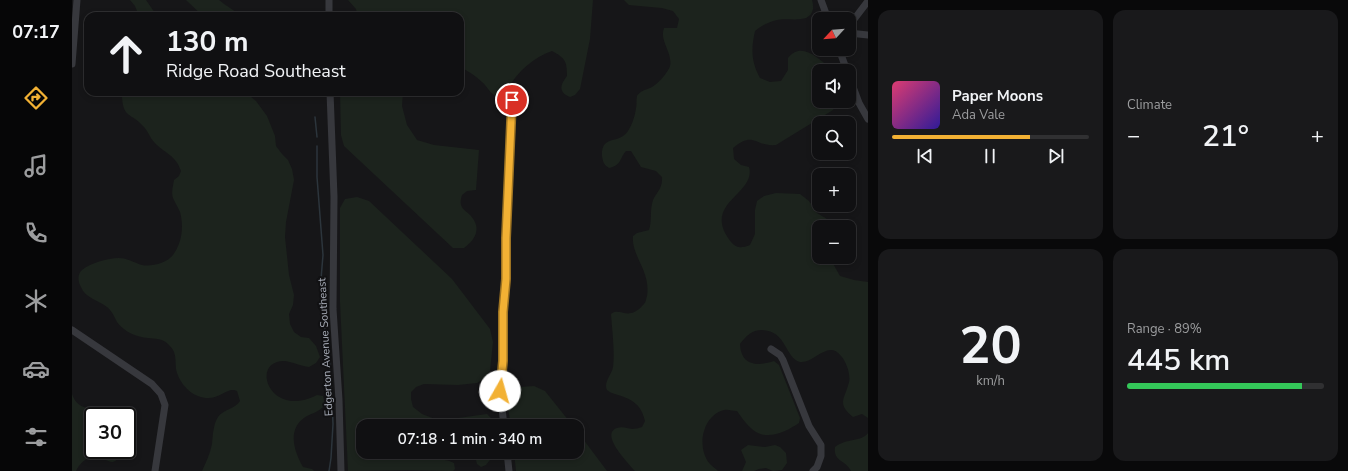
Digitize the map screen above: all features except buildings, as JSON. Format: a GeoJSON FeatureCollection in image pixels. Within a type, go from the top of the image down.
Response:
{"type":"FeatureCollection","features":[{"type":"Feature","properties":{"kind":"street"},"geometry":{"type":"LineString","coordinates":[[72,64],[77,0]]}},
{"type":"Feature","properties":{"kind":"street"},"geometry":{"type":"LineString","coordinates":[[328,12],[329,0]]}},
{"type":"Feature","properties":{"kind":"street"},"geometry":{"type":"LineString","coordinates":[[821,0],[825,12]]}},
{"type":"Feature","properties":{"kind":"street"},"geometry":{"type":"LineString","coordinates":[[856,17],[868,1]]}},
{"type":"Feature","properties":{"kind":"street"},"geometry":{"type":"LineString","coordinates":[[856,34],[868,36]]}},
{"type":"Feature","properties":{"kind":"street"},"geometry":{"type":"LineString","coordinates":[[856,95],[868,119]]}},
{"type":"Feature","properties":{"kind":"street","name":"Edgerton Avenue Southeast"},"geometry":{"type":"LineString","coordinates":[[330,96],[334,221],[333,309],[339,400],[341,471]]}},
{"type":"Feature","properties":{"kind":"street"},"geometry":{"type":"LineString","coordinates":[[503,419],[500,391],[503,361],[503,312],[506,279],[506,238],[512,100]]}},
{"type":"Feature","properties":{"kind":"street"},"geometry":{"type":"LineString","coordinates":[[72,330],[152,384],[161,394],[165,411],[155,471]]}},
{"type":"Feature","properties":{"kind":"street"},"geometry":{"type":"LineString","coordinates":[[771,349],[780,355],[783,360],[809,426],[821,445],[821,456],[813,471]]}},
{"type":"Feature","properties":{"kind":"street"},"geometry":{"type":"LineString","coordinates":[[508,459],[509,471]]}},
{"type":"Feature","properties":{"kind":"shaded area"},"geometry":{"type":"Polygon","coordinates":[[[130,0],[146,0],[154,12],[137,12],[130,0]]]}},
{"type":"Feature","properties":{"kind":"shaded area"},"geometry":{"type":"Polygon","coordinates":[[[186,0],[219,0],[236,12],[199,12],[186,0]]]}},
{"type":"Feature","properties":{"kind":"shaded area"},"geometry":{"type":"Polygon","coordinates":[[[348,0],[593,0],[590,39],[580,89],[575,95],[570,97],[563,93],[561,88],[567,76],[566,63],[560,56],[552,51],[536,59],[522,70],[506,90],[502,98],[495,96],[484,84],[464,69],[464,12],[357,12],[348,0]]]}},
{"type":"Feature","properties":{"kind":"shaded area"},"geometry":{"type":"Polygon","coordinates":[[[624,0],[812,0],[813,9],[808,17],[803,19],[777,20],[760,27],[755,31],[752,49],[753,60],[760,78],[770,82],[781,81],[788,70],[788,58],[793,53],[804,51],[812,54],[812,56],[815,56],[825,64],[812,64],[812,108],[834,108],[823,116],[812,116],[812,123],[776,145],[763,144],[754,140],[746,140],[733,148],[734,159],[741,165],[749,167],[749,176],[745,185],[725,208],[722,218],[723,229],[735,246],[742,247],[750,245],[755,234],[755,210],[757,201],[764,196],[776,193],[800,194],[812,206],[812,212],[816,212],[830,220],[812,220],[812,264],[833,264],[840,276],[868,282],[868,418],[862,414],[853,417],[843,404],[849,382],[848,368],[845,361],[836,351],[826,351],[810,360],[800,362],[795,360],[776,335],[770,331],[758,330],[750,334],[740,344],[743,356],[751,363],[761,364],[774,361],[779,365],[800,418],[799,423],[778,434],[767,435],[753,430],[737,411],[724,410],[717,413],[707,424],[704,430],[703,446],[707,460],[718,471],[635,471],[617,449],[611,436],[612,431],[619,427],[636,429],[642,427],[645,421],[638,406],[626,398],[610,392],[606,387],[614,361],[611,314],[614,312],[633,312],[638,310],[646,301],[646,279],[635,250],[633,236],[637,233],[649,230],[652,204],[660,189],[662,177],[656,171],[641,167],[631,151],[626,151],[616,165],[609,168],[603,162],[602,149],[607,142],[620,138],[628,131],[635,114],[638,94],[655,85],[669,69],[670,56],[663,38],[664,28],[677,28],[679,19],[673,11],[662,8],[629,5],[624,0]]]}},
{"type":"Feature","properties":{"kind":"shaded area"},"geometry":{"type":"Polygon","coordinates":[[[122,96],[250,96],[256,101],[267,116],[275,136],[276,146],[288,160],[292,169],[294,180],[286,222],[285,237],[289,275],[294,295],[293,305],[289,314],[290,324],[294,332],[301,337],[309,338],[316,346],[320,357],[316,363],[309,367],[285,361],[274,363],[268,369],[267,378],[270,387],[276,395],[287,400],[300,401],[317,395],[323,396],[323,407],[300,421],[294,433],[295,447],[303,467],[314,471],[202,471],[211,448],[216,420],[220,414],[238,404],[240,401],[237,391],[229,391],[211,398],[198,396],[190,392],[179,377],[176,369],[174,353],[166,342],[140,336],[127,331],[120,326],[109,309],[85,294],[83,291],[78,278],[79,274],[90,265],[115,258],[122,258],[142,265],[159,264],[173,255],[180,240],[182,229],[181,217],[172,196],[174,180],[179,176],[181,171],[179,166],[173,158],[158,146],[147,130],[126,112],[122,96]]]}},
{"type":"Feature","properties":{"kind":"shaded area"},"geometry":{"type":"Polygon","coordinates":[[[340,96],[403,96],[402,106],[407,125],[417,140],[434,145],[479,150],[476,190],[467,191],[462,195],[461,200],[462,207],[471,216],[476,225],[477,230],[474,238],[464,248],[453,248],[344,146],[341,135],[340,96]]]}},
{"type":"Feature","properties":{"kind":"shaded area"},"geometry":{"type":"Polygon","coordinates":[[[357,197],[369,201],[452,279],[490,329],[493,342],[490,371],[485,378],[477,383],[458,385],[424,384],[416,387],[411,392],[413,407],[422,414],[435,419],[356,419],[356,459],[439,459],[454,463],[455,469],[453,471],[348,471],[340,302],[340,208],[345,199],[357,197]]]}},
{"type":"Feature","properties":{"kind":"shaded area"},"geometry":{"type":"Polygon","coordinates":[[[534,386],[545,391],[567,419],[510,419],[506,397],[509,391],[520,387],[534,386]]]}},
{"type":"Feature","properties":{"kind":"shaded area"},"geometry":{"type":"Polygon","coordinates":[[[72,394],[79,405],[84,407],[84,459],[87,459],[79,466],[76,471],[72,471],[72,394]]]}},
{"type":"Feature","properties":{"kind":"shaded area"},"geometry":{"type":"Polygon","coordinates":[[[487,414],[492,419],[451,419],[487,414]]]}},
{"type":"Feature","properties":{"kind":"shaded area"},"geometry":{"type":"Polygon","coordinates":[[[868,433],[868,471],[851,471],[849,467],[836,456],[835,447],[844,442],[862,438],[868,433]]]}},
{"type":"Feature","properties":{"kind":"shaded area"},"geometry":{"type":"Polygon","coordinates":[[[584,440],[607,471],[516,471],[515,459],[584,459],[584,440]]]}},
{"type":"Feature","properties":{"kind":"shaded area"},"geometry":{"type":"Polygon","coordinates":[[[748,445],[765,447],[775,445],[780,447],[786,453],[787,463],[782,470],[773,471],[766,468],[754,471],[742,471],[746,462],[741,450],[748,445]]]}},
{"type":"Feature","properties":{"kind":"shaded area"},"geometry":{"type":"Polygon","coordinates":[[[103,459],[118,459],[114,462],[103,459]]]}},
{"type":"Feature","properties":{"kind":"shaded area"},"geometry":{"type":"Polygon","coordinates":[[[491,459],[486,465],[481,467],[477,464],[476,460],[491,459]]]}},
{"type":"Feature","properties":{"kind":"waterway"},"geometry":{"type":"LineString","coordinates":[[315,117],[317,137]]}},
{"type":"Feature","properties":{"kind":"waterway"},"geometry":{"type":"LineString","coordinates":[[317,146],[317,177],[323,255],[321,305],[329,355],[333,424],[329,471]]}},
{"type":"Feature","properties":{"kind":"route"},"geometry":{"type":"LineString","coordinates":[[500,391],[503,361],[503,312],[506,279],[506,238],[512,100]]}}]}
